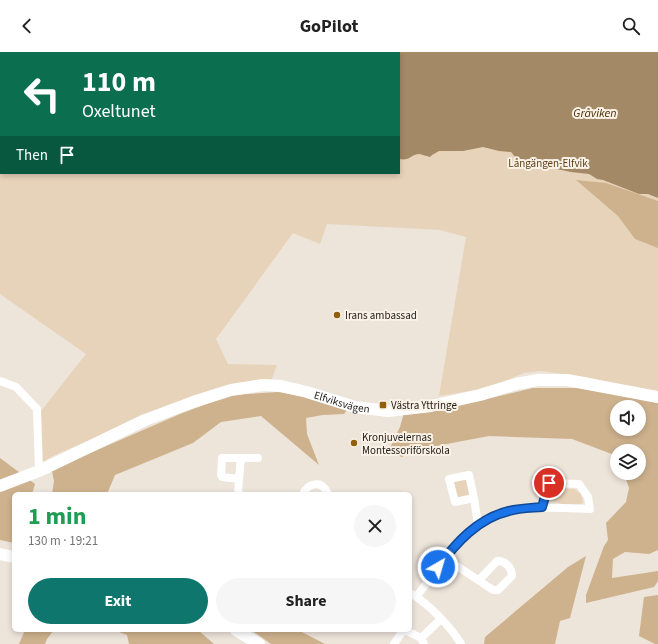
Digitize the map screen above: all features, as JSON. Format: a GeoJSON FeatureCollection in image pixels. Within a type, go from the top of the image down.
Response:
{"type":"FeatureCollection","features":[{"type":"Feature","properties":{"kind":"street","name":"Elfviksvägen"},"geometry":{"type":"LineString","coordinates":[[0,486],[39,470],[145,420],[231,390],[262,385],[281,386],[307,392],[355,407],[388,411],[430,406],[516,384],[538,380],[567,380],[658,397]]}},
{"type":"Feature","properties":{"kind":"street"},"geometry":{"type":"LineString","coordinates":[[0,381],[16,387],[37,409],[39,470]]}},
{"type":"Feature","properties":{"kind":"street"},"geometry":{"type":"LineString","coordinates":[[239,479],[222,477],[222,458],[258,458]]}},
{"type":"Feature","properties":{"kind":"street"},"geometry":{"type":"LineString","coordinates":[[238,492],[242,458]]}},
{"type":"Feature","properties":{"kind":"street"},"geometry":{"type":"LineString","coordinates":[[461,644],[441,619],[413,595],[454,547],[478,525],[491,518],[508,511],[542,507],[590,509],[588,496],[579,484],[549,483],[542,507]]}},
{"type":"Feature","properties":{"kind":"street"},"geometry":{"type":"LineString","coordinates":[[304,492],[306,488],[314,484],[319,484],[326,489],[327,492]]}},
{"type":"Feature","properties":{"kind":"street"},"geometry":{"type":"LineString","coordinates":[[474,498],[478,525]]}},
{"type":"Feature","properties":{"kind":"street"},"geometry":{"type":"LineString","coordinates":[[0,554],[12,556]]}},
{"type":"Feature","properties":{"kind":"street"},"geometry":{"type":"LineString","coordinates":[[446,558],[478,580]]}},
{"type":"Feature","properties":{"kind":"street"},"geometry":{"type":"LineString","coordinates":[[408,632],[422,641],[441,619]]}},
{"type":"Feature","properties":{"kind":"street"},"geometry":{"type":"LineString","coordinates":[[239,632],[260,644]]}},
{"type":"Feature","properties":{"kind":"street"},"geometry":{"type":"LineString","coordinates":[[394,644],[402,632]]}},
{"type":"Feature","properties":{"kind":"green space","name":"Långängen-Elfvik"},"geometry":{"type":"Polygon","coordinates":[[[400,52],[658,52],[658,391],[620,385],[585,377],[541,371],[524,373],[488,388],[439,396],[466,237],[440,230],[327,224],[320,244],[293,233],[216,339],[228,364],[277,365],[271,381],[126,425],[57,454],[37,465],[37,416],[86,354],[0,294],[0,174],[400,174],[400,52]]]}},
{"type":"Feature","properties":{"kind":"green space"},"geometry":{"type":"Polygon","coordinates":[[[463,478],[467,480],[471,494],[468,498],[457,498],[453,484],[455,481],[463,478]]]}},
{"type":"Feature","properties":{"kind":"green space"},"geometry":{"type":"Polygon","coordinates":[[[558,489],[574,489],[581,494],[583,503],[577,506],[561,504],[551,500],[558,489]]]}},
{"type":"Feature","properties":{"kind":"shaded area"},"geometry":{"type":"Polygon","coordinates":[[[576,180],[606,183],[658,201],[658,248],[635,239],[618,216],[576,180]]]}},
{"type":"Feature","properties":{"kind":"shaded area"},"geometry":{"type":"Polygon","coordinates":[[[533,388],[584,388],[643,400],[610,400],[610,436],[646,436],[646,401],[658,403],[658,550],[649,554],[625,552],[613,559],[612,578],[658,571],[658,581],[654,587],[586,603],[586,595],[604,546],[608,540],[606,523],[626,502],[629,488],[626,480],[646,480],[646,444],[610,444],[610,453],[572,439],[489,436],[415,450],[402,457],[388,452],[400,427],[404,413],[482,400],[533,388]]]}},
{"type":"Feature","properties":{"kind":"shaded area"},"geometry":{"type":"Polygon","coordinates":[[[278,392],[306,397],[347,410],[344,414],[323,415],[306,418],[307,434],[319,465],[261,416],[221,422],[193,443],[115,475],[108,492],[52,492],[54,481],[52,471],[180,414],[230,395],[278,392]]]}},
{"type":"Feature","properties":{"kind":"shaded area"},"geometry":{"type":"Polygon","coordinates":[[[0,458],[35,484],[33,492],[12,492],[12,543],[0,540],[0,458]]]}},
{"type":"Feature","properties":{"kind":"shaded area"},"geometry":{"type":"Polygon","coordinates":[[[586,556],[570,618],[560,621],[555,644],[484,644],[485,637],[568,567],[586,556]]]}},
{"type":"Feature","properties":{"kind":"shaded area"},"geometry":{"type":"Polygon","coordinates":[[[658,595],[658,644],[655,644],[639,636],[644,597],[658,595]]]}},
{"type":"Feature","properties":{"kind":"shaded area"},"geometry":{"type":"Polygon","coordinates":[[[24,632],[52,632],[45,644],[19,644],[24,632]]]}},
{"type":"Feature","properties":{"kind":"shaded area"},"geometry":{"type":"Polygon","coordinates":[[[119,632],[200,632],[214,644],[129,644],[127,635],[119,632]]]}},
{"type":"Feature","properties":{"kind":"shaded area"},"geometry":{"type":"Polygon","coordinates":[[[254,632],[302,632],[325,644],[271,644],[254,632]]]}},
{"type":"Feature","properties":{"kind":"water","name":"Gråviken"},"geometry":{"type":"Polygon","coordinates":[[[400,52],[658,52],[658,198],[648,194],[639,194],[597,179],[589,174],[571,172],[523,162],[516,158],[511,152],[483,147],[463,151],[439,151],[430,157],[418,154],[407,159],[400,159],[400,52]]]}},
{"type":"Feature","properties":{"kind":"place","name":"Irans ambassad"},"geometry":{"type":"Point","coordinates":[337,315]}},
{"type":"Feature","properties":{"kind":"place","name":"Västra Yttringe"},"geometry":{"type":"Point","coordinates":[383,405]}},
{"type":"Feature","properties":{"kind":"place","name":"Kronjuvelernas Montessoriförskola"},"geometry":{"type":"Point","coordinates":[354,443]}},
{"type":"Feature","properties":{"kind":"route"},"geometry":{"type":"LineString","coordinates":[[438,567],[454,547],[478,525],[508,511],[542,507],[549,483]]}}]}
